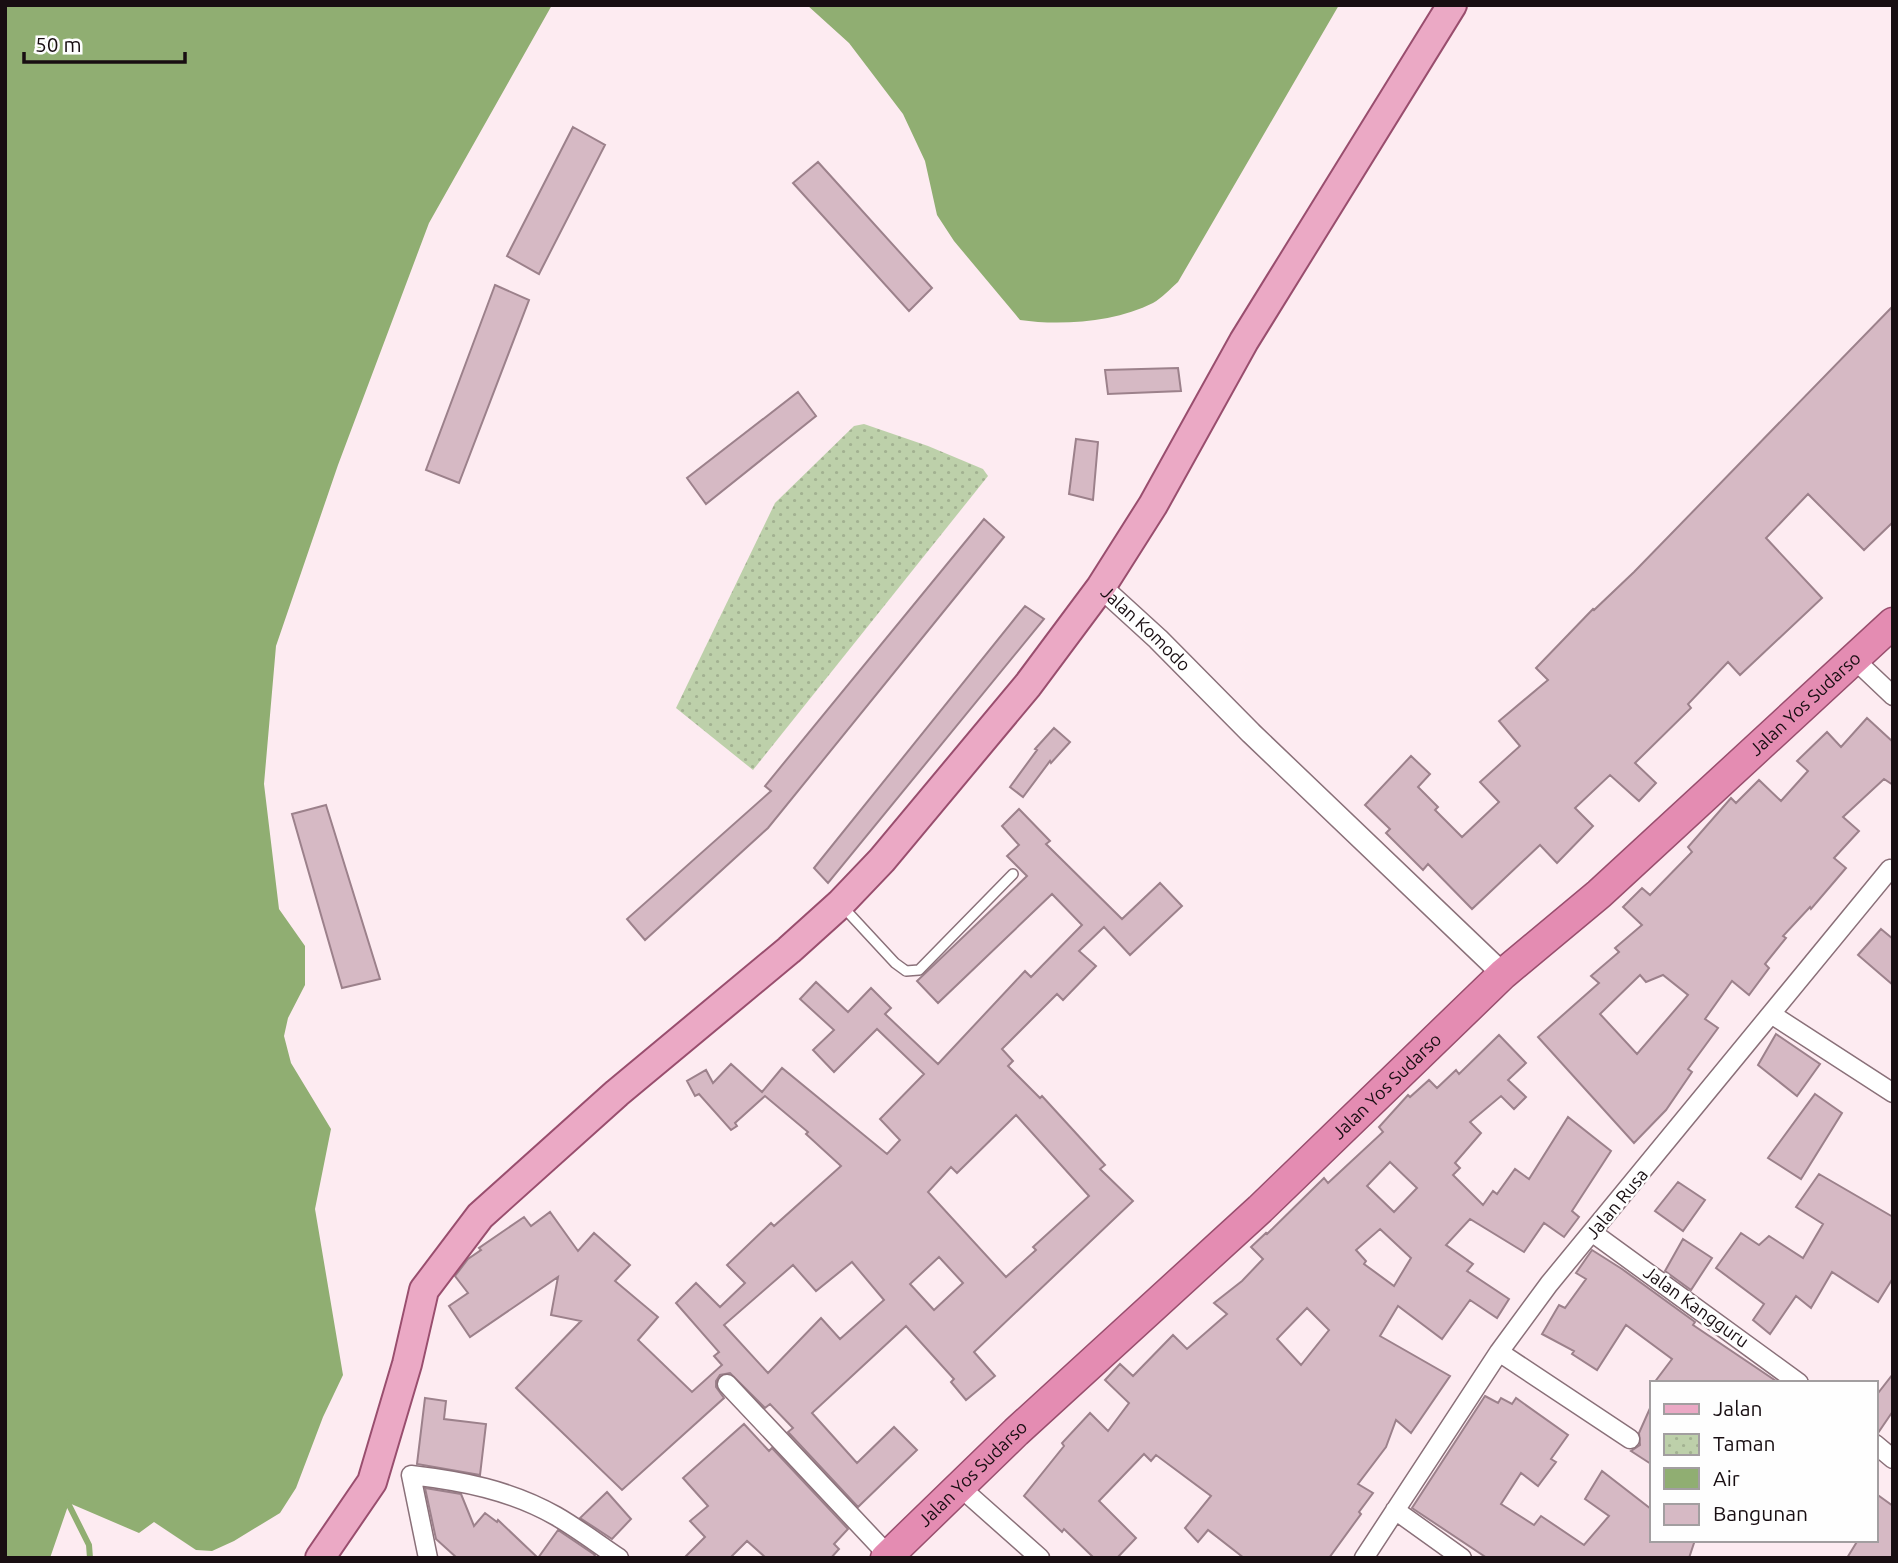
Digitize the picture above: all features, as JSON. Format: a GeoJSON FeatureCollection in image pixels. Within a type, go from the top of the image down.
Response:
{"type":"FeatureCollection","features":[{"type":"Feature","properties":{"kind":"highway","name":"Jalan Yos Sudarso"},"geometry":{"type":"LineString","coordinates":[[887,1557],[1016,1432],[1260,1209],[1503,974],[1599,894],[1893,623]]}},
{"type":"Feature","properties":{"kind":"main road"},"geometry":{"type":"LineString","coordinates":[[1101,587],[1153,505],[1244,341],[1452,5]]}},
{"type":"Feature","properties":{"kind":"main road","name":"Jalan Komodo"},"geometry":{"type":"LineString","coordinates":[[320,1558],[372,1482],[407,1364],[424,1290],[480,1216],[617,1093],[789,950],[840,904],[890,850],[1028,685],[1101,587]]}},
{"type":"Feature","properties":{"kind":"street","name":"Jalan Komodo"},"geometry":{"type":"LineString","coordinates":[[1101,587],[1503,974]]}},
{"type":"Feature","properties":{"kind":"street"},"geometry":{"type":"LineString","coordinates":[[1854,659],[1893,696]]}},
{"type":"Feature","properties":{"kind":"street","name":"Jalan Rusa"},"geometry":{"type":"LineString","coordinates":[[1364,1558],[1499,1352],[1549,1284],[1892,869]]}},
{"type":"Feature","properties":{"kind":"street"},"geometry":{"type":"LineString","coordinates":[[1771,1014],[1893,1093]]}},
{"type":"Feature","properties":{"kind":"street","name":"Jalan Kangguru"},"geometry":{"type":"LineString","coordinates":[[1593,1233],[1796,1381]]}},
{"type":"Feature","properties":{"kind":"street"},"geometry":{"type":"LineString","coordinates":[[1499,1352],[1630,1439]]}},
{"type":"Feature","properties":{"kind":"street"},"geometry":{"type":"LineString","coordinates":[[727,1384],[887,1557]]}},
{"type":"Feature","properties":{"kind":"street"},"geometry":{"type":"LineString","coordinates":[[1877,1446],[1893,1459]]}},
{"type":"Feature","properties":{"kind":"street"},"geometry":{"type":"LineString","coordinates":[[428,1558],[411,1475],[463,1482],[528,1502],[558,1517],[619,1558]]}},
{"type":"Feature","properties":{"kind":"street"},"geometry":{"type":"LineString","coordinates":[[960,1487],[1040,1558]]}},
{"type":"Feature","properties":{"kind":"street"},"geometry":{"type":"LineString","coordinates":[[1395,1510],[1462,1558]]}},
{"type":"Feature","properties":{"kind":"lane"},"geometry":{"type":"LineString","coordinates":[[840,904],[895,962],[906,971],[919,970],[1013,874]]}},
{"type":"Feature","properties":{"kind":"green space"},"geometry":{"type":"Polygon","coordinates":[[[864,424],[983,469],[988,476],[753,770],[676,708],[775,503],[854,426],[864,424]]]}},
{"type":"Feature","properties":{"kind":"water"},"geometry":{"type":"Polygon","coordinates":[[[5,5],[552,5],[429,223],[338,465],[276,646],[264,784],[279,909],[305,946],[305,985],[288,1018],[284,1036],[291,1063],[331,1129],[315,1209],[343,1375],[323,1417],[296,1488],[280,1513],[212,1551],[196,1550],[154,1522],[139,1533],[69,1503],[50,1558],[5,1558],[5,5]]]}},
{"type":"Feature","properties":{"kind":"water"},"geometry":{"type":"Polygon","coordinates":[[[807,5],[1339,5],[1178,282],[1156,301],[1122,315],[1053,323],[1020,320],[954,241],[937,215],[925,161],[903,114],[849,43],[807,5]]]}},
{"type":"Feature","properties":{"kind":"building"},"geometry":{"type":"Polygon","coordinates":[[[573,127],[605,145],[539,274],[507,256],[573,127]]]}},
{"type":"Feature","properties":{"kind":"building"},"geometry":{"type":"Polygon","coordinates":[[[818,162],[932,288],[909,311],[793,183],[818,162]]]}},
{"type":"Feature","properties":{"kind":"building"},"geometry":{"type":"Polygon","coordinates":[[[495,285],[529,300],[459,483],[426,470],[495,285]]]}},
{"type":"Feature","properties":{"kind":"building"},"geometry":{"type":"Polygon","coordinates":[[[1893,306],[1893,522],[1864,550],[1808,494],[1766,538],[1822,598],[1740,675],[1728,662],[1688,704],[1691,708],[1635,763],[1656,783],[1639,801],[1610,775],[1575,808],[1593,826],[1557,863],[1540,845],[1472,909],[1428,864],[1423,870],[1386,833],[1390,829],[1365,805],[1411,756],[1430,774],[1418,787],[1438,807],[1435,810],[1462,837],[1499,802],[1480,782],[1520,746],[1499,721],[1548,680],[1536,668],[1593,609],[1634,572],[1893,306]]]}},
{"type":"Feature","properties":{"kind":"building"},"geometry":{"type":"Polygon","coordinates":[[[1178,368],[1181,391],[1108,394],[1105,370],[1178,368]]]}},
{"type":"Feature","properties":{"kind":"building"},"geometry":{"type":"Polygon","coordinates":[[[798,392],[816,416],[706,504],[687,478],[798,392]]]}},
{"type":"Feature","properties":{"kind":"building"},"geometry":{"type":"Polygon","coordinates":[[[1076,439],[1098,442],[1093,500],[1069,494],[1076,439]]]}},
{"type":"Feature","properties":{"kind":"building"},"geometry":{"type":"Polygon","coordinates":[[[984,519],[1004,537],[768,828],[645,940],[627,919],[771,791],[765,786],[984,519]]]}},
{"type":"Feature","properties":{"kind":"building"},"geometry":{"type":"Polygon","coordinates":[[[1025,606],[1044,619],[828,883],[814,868],[1025,606]]]}},
{"type":"Feature","properties":{"kind":"building"},"geometry":{"type":"Polygon","coordinates":[[[1867,718],[1893,742],[1893,785],[1884,779],[1843,817],[1859,831],[1834,858],[1846,868],[1811,909],[1810,907],[1783,936],[1786,938],[1765,964],[1769,968],[1749,995],[1732,981],[1705,1019],[1718,1028],[1688,1069],[1692,1072],[1666,1110],[1634,1143],[1538,1037],[1599,983],[1591,976],[1619,952],[1615,948],[1642,925],[1623,907],[1642,888],[1650,895],[1692,852],[1688,847],[1731,798],[1736,803],[1759,780],[1781,801],[1808,771],[1797,761],[1827,732],[1841,747],[1867,718]],[[1640,975],[1600,1014],[1637,1054],[1688,995],[1663,975],[1646,982],[1640,975]]]}},
{"type":"Feature","properties":{"kind":"building"},"geometry":{"type":"Polygon","coordinates":[[[1054,728],[1070,742],[1051,763],[1050,761],[1023,797],[1010,787],[1037,750],[1035,749],[1054,728]]]}},
{"type":"Feature","properties":{"kind":"building"},"geometry":{"type":"Polygon","coordinates":[[[326,805],[380,979],[342,988],[292,814],[326,805]]]}},
{"type":"Feature","properties":{"kind":"building"},"geometry":{"type":"Polygon","coordinates":[[[1019,809],[1050,841],[1046,844],[1122,919],[1160,883],[1182,906],[1130,955],[1104,927],[1079,951],[1096,966],[1063,1000],[1057,994],[1002,1049],[1013,1061],[1008,1066],[1040,1098],[1042,1096],[1105,1165],[1100,1169],[1133,1201],[974,1352],[995,1376],[966,1400],[951,1382],[954,1379],[906,1326],[812,1413],[857,1463],[894,1427],[917,1450],[858,1507],[788,1432],[793,1428],[770,1404],[765,1408],[730,1373],[720,1375],[716,1381],[716,1387],[724,1398],[622,1490],[516,1388],[581,1321],[551,1315],[558,1277],[470,1337],[449,1306],[468,1293],[455,1276],[468,1259],[481,1250],[479,1248],[524,1217],[531,1226],[550,1212],[578,1251],[594,1233],[630,1265],[615,1281],[658,1317],[638,1340],[692,1392],[722,1365],[714,1356],[719,1352],[676,1303],[696,1283],[720,1307],[745,1283],[727,1265],[771,1223],[774,1226],[841,1166],[806,1134],[808,1132],[765,1096],[735,1123],[737,1126],[731,1130],[699,1094],[695,1096],[687,1081],[706,1070],[713,1083],[731,1064],[762,1092],[782,1068],[887,1154],[900,1140],[880,1119],[924,1074],[877,1029],[834,1072],[813,1050],[834,1030],[800,999],[816,982],[848,1012],[871,988],[891,1008],[885,1014],[938,1064],[1025,971],[1031,977],[1082,925],[1052,894],[938,1003],[917,981],[1027,876],[1007,856],[1019,845],[1002,826],[1019,809]],[[1016,1115],[957,1173],[951,1167],[928,1192],[1006,1277],[1036,1250],[1033,1247],[1089,1196],[1016,1115]],[[939,1257],[910,1284],[934,1310],[963,1283],[939,1257]],[[852,1262],[816,1291],[793,1265],[724,1325],[768,1373],[821,1318],[840,1339],[884,1300],[852,1262]]]}},
{"type":"Feature","properties":{"kind":"building"},"geometry":{"type":"Polygon","coordinates":[[[1881,929],[1893,939],[1893,985],[1858,955],[1881,929]]]}},
{"type":"Feature","properties":{"kind":"building"},"geometry":{"type":"Polygon","coordinates":[[[1776,1034],[1820,1064],[1797,1096],[1758,1065],[1776,1034]]]}},
{"type":"Feature","properties":{"kind":"building"},"geometry":{"type":"Polygon","coordinates":[[[1499,1035],[1526,1063],[1508,1080],[1526,1097],[1514,1109],[1501,1096],[1470,1122],[1481,1133],[1455,1163],[1460,1168],[1453,1175],[1483,1205],[1493,1191],[1497,1194],[1515,1169],[1529,1179],[1568,1117],[1611,1151],[1572,1211],[1579,1217],[1564,1237],[1544,1223],[1524,1252],[1470,1219],[1446,1245],[1473,1264],[1467,1271],[1509,1299],[1497,1318],[1470,1300],[1442,1339],[1398,1306],[1380,1336],[1450,1376],[1411,1433],[1396,1420],[1386,1447],[1358,1484],[1373,1493],[1329,1558],[1244,1558],[1208,1530],[1198,1542],[1185,1528],[1211,1496],[1156,1455],[1151,1461],[1144,1454],[1099,1501],[1136,1538],[1117,1558],[1094,1558],[1024,1496],[1064,1446],[1062,1443],[1090,1413],[1108,1431],[1129,1403],[1105,1380],[1120,1364],[1133,1376],[1173,1335],[1187,1349],[1227,1314],[1214,1303],[1242,1281],[1263,1259],[1251,1247],[1324,1178],[1328,1183],[1383,1132],[1379,1127],[1408,1095],[1410,1097],[1429,1080],[1437,1088],[1456,1070],[1459,1074],[1499,1035]],[[1390,1162],[1367,1186],[1394,1212],[1417,1188],[1390,1162]],[[1380,1229],[1356,1250],[1366,1261],[1364,1264],[1394,1286],[1411,1258],[1380,1229]],[[1307,1308],[1277,1339],[1301,1365],[1329,1330],[1307,1308]]]}},
{"type":"Feature","properties":{"kind":"building"},"geometry":{"type":"Polygon","coordinates":[[[1815,1094],[1842,1113],[1801,1179],[1768,1158],[1815,1094]]]}},
{"type":"Feature","properties":{"kind":"building"},"geometry":{"type":"Polygon","coordinates":[[[1819,1174],[1893,1217],[1893,1278],[1878,1302],[1832,1272],[1811,1308],[1796,1296],[1770,1334],[1753,1320],[1764,1304],[1716,1268],[1741,1233],[1759,1245],[1769,1236],[1803,1258],[1823,1224],[1796,1207],[1819,1174]]]}},
{"type":"Feature","properties":{"kind":"building"},"geometry":{"type":"Polygon","coordinates":[[[1678,1182],[1705,1200],[1683,1231],[1655,1211],[1678,1182]]]}},
{"type":"Feature","properties":{"kind":"building"},"geometry":{"type":"Polygon","coordinates":[[[1683,1239],[1712,1258],[1691,1290],[1665,1271],[1683,1239]]]}},
{"type":"Feature","properties":{"kind":"building"},"geometry":{"type":"Polygon","coordinates":[[[1592,1250],[1695,1322],[1693,1325],[1776,1381],[1656,1381],[1672,1359],[1626,1325],[1597,1370],[1572,1354],[1574,1351],[1542,1334],[1559,1305],[1565,1308],[1586,1279],[1576,1273],[1592,1250]]]}},
{"type":"Feature","properties":{"kind":"building"},"geometry":{"type":"Polygon","coordinates":[[[1893,1374],[1893,1411],[1878,1433],[1877,1433],[1877,1394],[1893,1374]]]}},
{"type":"Feature","properties":{"kind":"building"},"geometry":{"type":"Polygon","coordinates":[[[1485,1396],[1498,1403],[1501,1398],[1512,1404],[1516,1398],[1568,1435],[1551,1459],[1556,1462],[1538,1486],[1521,1473],[1501,1504],[1534,1525],[1541,1516],[1584,1545],[1609,1516],[1585,1499],[1602,1471],[1650,1508],[1650,1542],[1694,1542],[1689,1558],[1487,1558],[1412,1508],[1485,1396]]]}},
{"type":"Feature","properties":{"kind":"building"},"geometry":{"type":"Polygon","coordinates":[[[425,1398],[446,1401],[444,1419],[486,1424],[480,1475],[417,1464],[425,1398]]]}},
{"type":"Feature","properties":{"kind":"building"},"geometry":{"type":"Polygon","coordinates":[[[1650,1408],[1650,1463],[1631,1451],[1640,1445],[1639,1433],[1650,1408]]]}},
{"type":"Feature","properties":{"kind":"building"},"geometry":{"type":"Polygon","coordinates":[[[744,1424],[769,1451],[772,1448],[848,1529],[834,1544],[839,1549],[831,1558],[766,1558],[747,1541],[730,1558],[684,1558],[705,1537],[690,1521],[708,1506],[683,1478],[744,1424]]]}},
{"type":"Feature","properties":{"kind":"building"},"geometry":{"type":"Polygon","coordinates":[[[425,1488],[461,1494],[474,1526],[485,1513],[497,1522],[498,1520],[538,1558],[457,1558],[436,1539],[425,1488]]]}},
{"type":"Feature","properties":{"kind":"building"},"geometry":{"type":"Polygon","coordinates":[[[607,1492],[631,1519],[612,1539],[580,1518],[607,1492]]]}},
{"type":"Feature","properties":{"kind":"building"},"geometry":{"type":"Polygon","coordinates":[[[1877,1494],[1893,1506],[1893,1558],[1847,1558],[1857,1542],[1877,1542],[1877,1494]]]}},
{"type":"Feature","properties":{"kind":"building"},"geometry":{"type":"Polygon","coordinates":[[[558,1530],[595,1555],[593,1558],[538,1558],[558,1530]]]}},
{"type":"Feature","properties":{"kind":"waterway"},"geometry":{"type":"LineString","coordinates":[[68,1503],[89,1545],[90,1558]]}}]}
